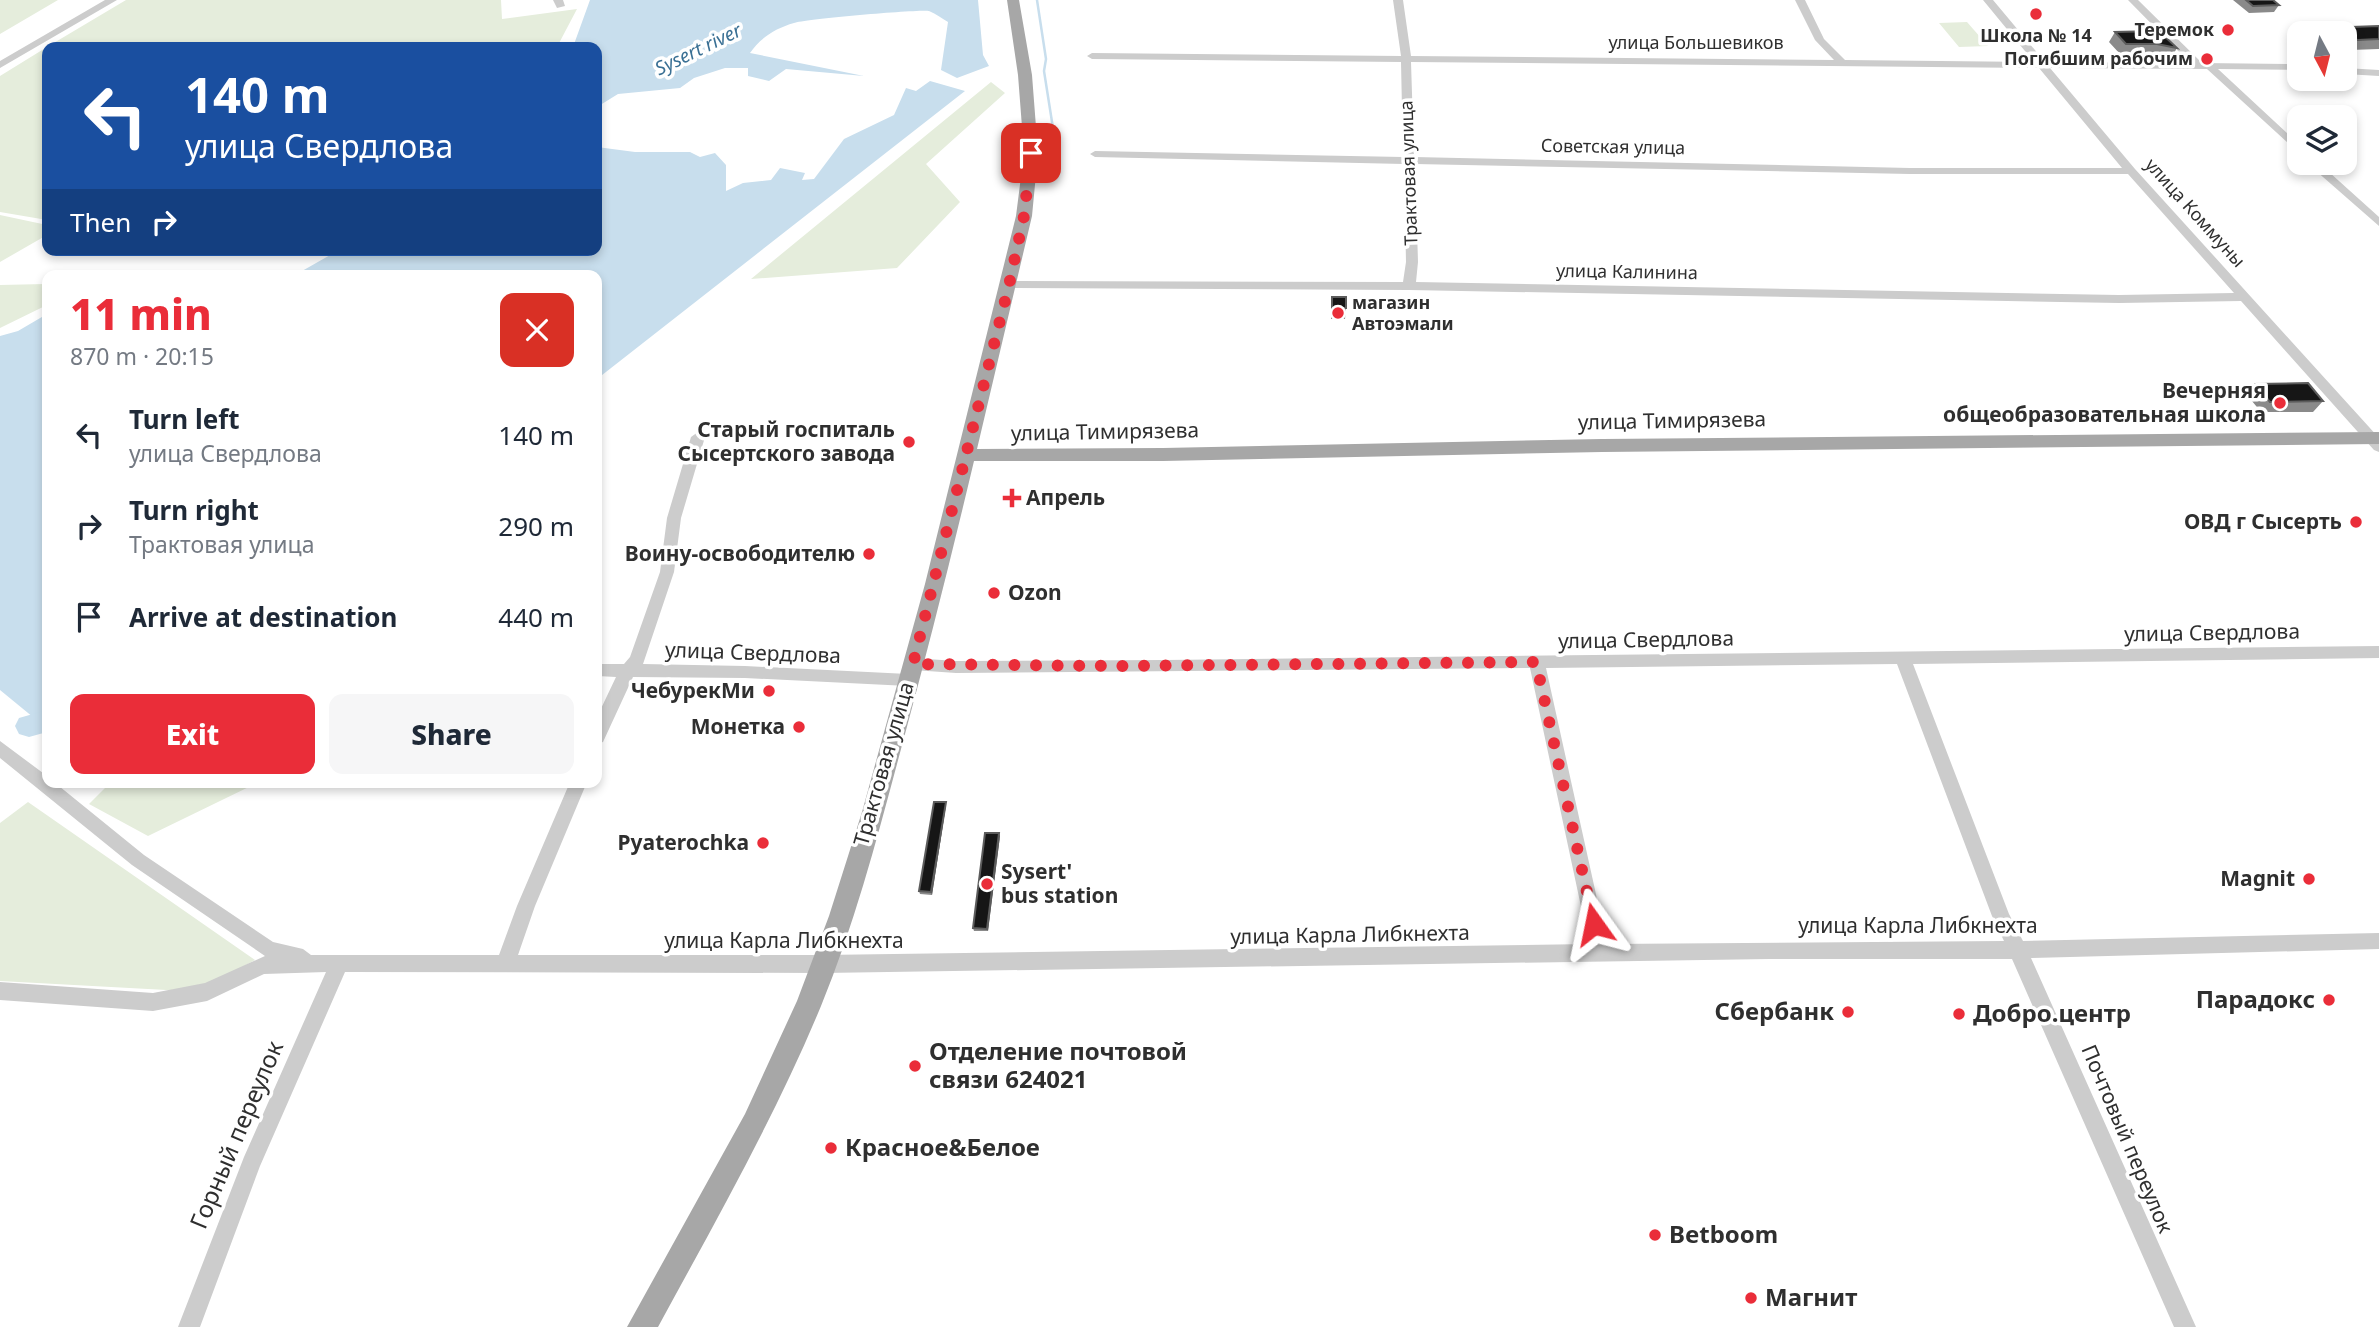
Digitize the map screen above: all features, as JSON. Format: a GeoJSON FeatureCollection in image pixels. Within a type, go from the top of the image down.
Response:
{"type":"FeatureCollection","features":[{"type":"Feature","properties":{"kind":"main road","name":"Трактовая улица"},"geometry":{"type":"LineString","coordinates":[[642,1327],[754,1123],[809,1004],[873,812],[966,455],[1024,216],[1031,153],[1025,75],[1013,0]]}},
{"type":"Feature","properties":{"kind":"main road","name":"улица Тимирязева"},"geometry":{"type":"LineString","coordinates":[[966,455],[1252,453],[1446,447],[1893,441],[2376,441]]}},
{"type":"Feature","properties":{"kind":"street"},"geometry":{"type":"LineString","coordinates":[[0,65],[112,0]]}},
{"type":"Feature","properties":{"kind":"street","name":"Трактовая улица"},"geometry":{"type":"LineString","coordinates":[[1398,0],[1406,59],[1412,262],[1409,286]]}},
{"type":"Feature","properties":{"kind":"street"},"geometry":{"type":"LineString","coordinates":[[1800,0],[1820,40],[1841,61]]}},
{"type":"Feature","properties":{"kind":"street","name":"улица Коммуны"},"geometry":{"type":"LineString","coordinates":[[1988,0],[2131,172],[2376,441]]}},
{"type":"Feature","properties":{"kind":"street"},"geometry":{"type":"LineString","coordinates":[[2133,0],[2287,139]]}},
{"type":"Feature","properties":{"kind":"street","name":"улица Большевиков"},"geometry":{"type":"LineString","coordinates":[[1092,56],[2287,67]]}},
{"type":"Feature","properties":{"kind":"street"},"geometry":{"type":"LineString","coordinates":[[2357,72],[2379,73]]}},
{"type":"Feature","properties":{"kind":"street","name":"Советская улица"},"geometry":{"type":"LineString","coordinates":[[1095,154],[1910,171],[2131,172]]}},
{"type":"Feature","properties":{"kind":"street"},"geometry":{"type":"LineString","coordinates":[[2326,175],[2379,223]]}},
{"type":"Feature","properties":{"kind":"street","name":"улица Калинина"},"geometry":{"type":"LineString","coordinates":[[1009,285],[1409,286],[2119,299],[2245,297]]}},
{"type":"Feature","properties":{"kind":"street"},"geometry":{"type":"LineString","coordinates":[[602,726],[627,670],[637,660],[667,572],[674,518],[698,438]]}},
{"type":"Feature","properties":{"kind":"street","name":"улица Свердлова"},"geometry":{"type":"LineString","coordinates":[[602,670],[910,672],[1126,666],[2379,652]]}},
{"type":"Feature","properties":{"kind":"street","name":"Почтовый переулок"},"geometry":{"type":"LineString","coordinates":[[1903,658],[2001,916],[2185,1327]]}},
{"type":"Feature","properties":{"kind":"street"},"geometry":{"type":"LineString","coordinates":[[1536,662],[1600,953]]}},
{"type":"Feature","properties":{"kind":"street","name":"улица Карла Либкнехта"},"geometry":{"type":"LineString","coordinates":[[0,748],[42,782]]}},
{"type":"Feature","properties":{"kind":"street","name":"улица Карла Либкнехта"},"geometry":{"type":"LineString","coordinates":[[49,788],[138,860],[268,949],[331,963]]}},
{"type":"Feature","properties":{"kind":"street"},"geometry":{"type":"LineString","coordinates":[[505,964],[526,906],[576,788]]}},
{"type":"Feature","properties":{"kind":"street","name":"улица Карла Либкнехта"},"geometry":{"type":"LineString","coordinates":[[0,990],[153,1002],[207,992],[263,965],[331,963],[823,964],[2018,950],[2379,941]]}},
{"type":"Feature","properties":{"kind":"street","name":"Горный переулок"},"geometry":{"type":"LineString","coordinates":[[189,1327],[331,963]]}},
{"type":"Feature","properties":{"kind":"green space"},"geometry":{"type":"Polygon","coordinates":[[[0,0],[58,0],[0,34],[0,0]]]}},
{"type":"Feature","properties":{"kind":"green space"},"geometry":{"type":"Polygon","coordinates":[[[126,0],[501,0],[502,19],[577,9],[560,42],[55,42],[126,0]]]}},
{"type":"Feature","properties":{"kind":"green space"},"geometry":{"type":"Polygon","coordinates":[[[1967,22],[1988,46],[1959,47],[1939,23],[1967,22]]]}},
{"type":"Feature","properties":{"kind":"green space"},"geometry":{"type":"Polygon","coordinates":[[[42,50],[42,219],[0,212],[0,76],[42,50]]]}},
{"type":"Feature","properties":{"kind":"green space"},"geometry":{"type":"Polygon","coordinates":[[[991,82],[1005,93],[926,164],[960,202],[897,268],[751,279],[991,82]]]}},
{"type":"Feature","properties":{"kind":"green space"},"geometry":{"type":"Polygon","coordinates":[[[0,215],[42,224],[42,238],[0,262],[0,215]]]}},
{"type":"Feature","properties":{"kind":"green space"},"geometry":{"type":"Polygon","coordinates":[[[42,284],[42,307],[0,328],[0,285],[42,284]]]}},
{"type":"Feature","properties":{"kind":"green space"},"geometry":{"type":"Polygon","coordinates":[[[105,788],[247,788],[148,836],[89,804],[105,788]]]}},
{"type":"Feature","properties":{"kind":"green space"},"geometry":{"type":"Polygon","coordinates":[[[28,802],[255,960],[222,978],[185,991],[0,981],[0,823],[28,802]]]}},
{"type":"Feature","properties":{"kind":"water"},"geometry":{"type":"Polygon","coordinates":[[[590,0],[978,0],[983,55],[989,66],[957,78],[941,70],[948,22],[929,11],[840,17],[803,21],[781,28],[764,38],[750,53],[864,76],[786,69],[769,81],[748,76],[748,68],[725,68],[694,78],[680,88],[618,94],[602,104],[602,42],[575,42],[590,0]]]}},
{"type":"Feature","properties":{"kind":"water"},"geometry":{"type":"Polygon","coordinates":[[[930,81],[965,91],[602,375],[602,270],[304,270],[328,256],[602,256],[602,148],[635,152],[690,152],[700,157],[715,153],[726,165],[726,191],[743,183],[771,180],[780,168],[805,173],[802,180],[814,179],[844,139],[894,115],[906,88],[916,91],[930,81]]]}},
{"type":"Feature","properties":{"kind":"water"},"geometry":{"type":"Polygon","coordinates":[[[42,317],[42,728],[39,722],[0,690],[0,336],[18,331],[42,317]]]}},
{"type":"Feature","properties":{"kind":"building"},"geometry":{"type":"Polygon","coordinates":[[[2246,0],[2273,0],[2279,5],[2253,6],[2246,0]]]}},
{"type":"Feature","properties":{"kind":"building"},"geometry":{"type":"Polygon","coordinates":[[[2379,26],[2379,39],[2357,40],[2357,27],[2379,26]]]}},
{"type":"Feature","properties":{"kind":"building"},"geometry":{"type":"Polygon","coordinates":[[[2159,31],[2177,48],[2157,44],[2126,44],[2115,32],[2159,31]]]}},
{"type":"Feature","properties":{"kind":"building"},"geometry":{"type":"Polygon","coordinates":[[[1332,297],[1346,297],[1346,308],[1332,308],[1332,297]]]}},
{"type":"Feature","properties":{"kind":"building"},"geometry":{"type":"Polygon","coordinates":[[[2308,383],[2323,401],[2270,402],[2256,384],[2308,383]]]}},
{"type":"Feature","properties":{"kind":"building","name":"Sysert' bus station"},"geometry":{"type":"Polygon","coordinates":[[[934,802],[946,802],[931,892],[919,891],[934,802]]]}},
{"type":"Feature","properties":{"kind":"building","name":"Sysert' bus station"},"geometry":{"type":"Polygon","coordinates":[[[985,833],[999,833],[987,929],[973,928],[985,833]]]}},
{"type":"Feature","properties":{"kind":"waterway"},"geometry":{"type":"LineString","coordinates":[[1037,0],[1046,59],[1044,71],[1058,160]]}},
{"type":"Feature","properties":{"kind":"waterway","name":"Sysert river"},"geometry":{"type":"LineString","coordinates":[[29,726],[42,722]]}},
{"type":"Feature","properties":{"kind":"place","name":"Школа № 14"},"geometry":{"type":"Point","coordinates":[2036,14]}},
{"type":"Feature","properties":{"kind":"place","name":"Теремок"},"geometry":{"type":"Point","coordinates":[2228,30]}},
{"type":"Feature","properties":{"kind":"place","name":"Погибшим рабочим"},"geometry":{"type":"Point","coordinates":[2207,59]}},
{"type":"Feature","properties":{"kind":"place","name":"магазин Автоэмали"},"geometry":{"type":"Point","coordinates":[1338,313]}},
{"type":"Feature","properties":{"kind":"place","name":"Вечерняя общеобразовательная школа"},"geometry":{"type":"Point","coordinates":[2280,403]}},
{"type":"Feature","properties":{"kind":"place","name":"Старый госпиталь Сысертского завода"},"geometry":{"type":"Point","coordinates":[909,442]}},
{"type":"Feature","properties":{"kind":"place","name":"Апрель"},"geometry":{"type":"Point","coordinates":[1012,498]}},
{"type":"Feature","properties":{"kind":"place","name":"ОВД г Сысерть"},"geometry":{"type":"Point","coordinates":[2356,522]}},
{"type":"Feature","properties":{"kind":"place","name":"Воину-освободителю"},"geometry":{"type":"Point","coordinates":[869,554]}},
{"type":"Feature","properties":{"kind":"place","name":"Ozon"},"geometry":{"type":"Point","coordinates":[994,593]}},
{"type":"Feature","properties":{"kind":"place","name":"ЧебурекМи"},"geometry":{"type":"Point","coordinates":[769,691]}},
{"type":"Feature","properties":{"kind":"place","name":"Монетка"},"geometry":{"type":"Point","coordinates":[799,727]}},
{"type":"Feature","properties":{"kind":"place","name":"Pyaterochka"},"geometry":{"type":"Point","coordinates":[763,843]}},
{"type":"Feature","properties":{"kind":"place","name":"Magnit"},"geometry":{"type":"Point","coordinates":[2309,879]}},
{"type":"Feature","properties":{"kind":"place","name":"Sysert' bus station"},"geometry":{"type":"Point","coordinates":[987,884]}},
{"type":"Feature","properties":{"kind":"place","name":"Парадокс"},"geometry":{"type":"Point","coordinates":[2329,1000]}},
{"type":"Feature","properties":{"kind":"place","name":"Сбербанк"},"geometry":{"type":"Point","coordinates":[1848,1012]}},
{"type":"Feature","properties":{"kind":"place","name":"Добро.центр"},"geometry":{"type":"Point","coordinates":[1959,1014]}},
{"type":"Feature","properties":{"kind":"place","name":"Отделение почтовой связи 624021"},"geometry":{"type":"Point","coordinates":[915,1066]}},
{"type":"Feature","properties":{"kind":"place","name":"Красное&Белое"},"geometry":{"type":"Point","coordinates":[831,1148]}},
{"type":"Feature","properties":{"kind":"place","name":"Betboom"},"geometry":{"type":"Point","coordinates":[1655,1235]}},
{"type":"Feature","properties":{"kind":"place","name":"Магнит"},"geometry":{"type":"Point","coordinates":[1751,1298]}},
{"type":"Feature","properties":{"kind":"route"},"geometry":{"type":"LineString","coordinates":[[1031,153],[1024,216],[1009,285],[980,389],[962,475],[913,664],[956,667],[1536,662],[1594,924]]}}]}
